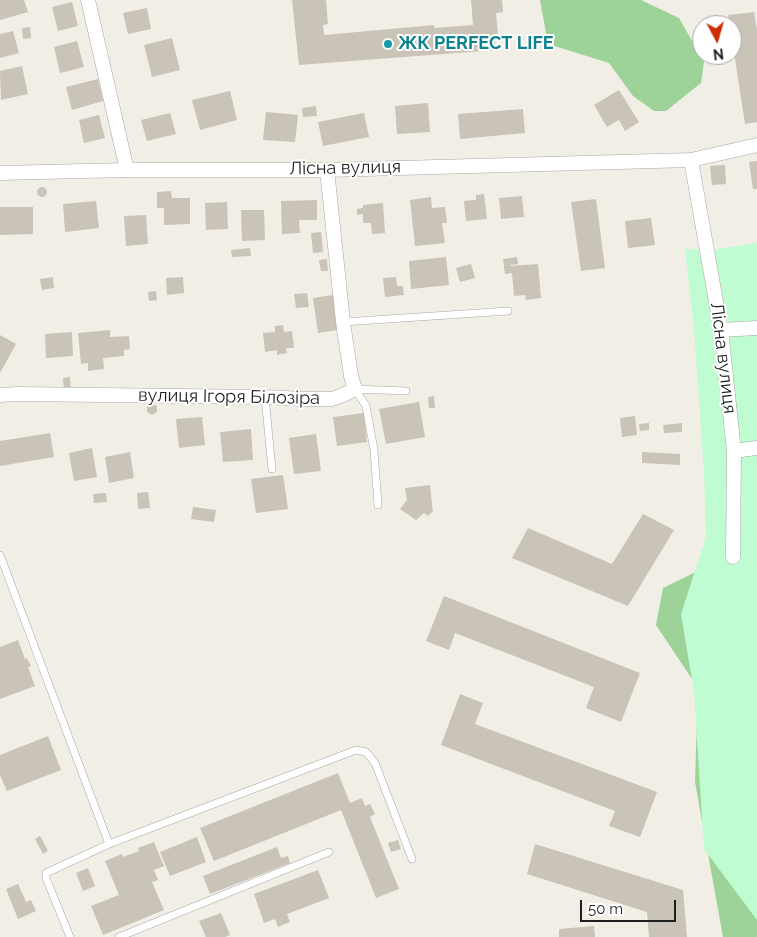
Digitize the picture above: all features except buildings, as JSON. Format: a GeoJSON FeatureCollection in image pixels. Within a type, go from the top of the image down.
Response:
{"type":"FeatureCollection","features":[{"type":"Feature","properties":{"kind":"street"},"geometry":{"type":"LineString","coordinates":[[88,0],[127,170]]}},
{"type":"Feature","properties":{"kind":"street","name":"Лісна вулиця"},"geometry":{"type":"LineString","coordinates":[[0,173],[127,170],[327,170],[691,160],[757,145]]}},
{"type":"Feature","properties":{"kind":"street","name":"Лісна вулиця"},"geometry":{"type":"LineString","coordinates":[[691,160],[721,330],[734,451],[733,557]]}},
{"type":"Feature","properties":{"kind":"street"},"geometry":{"type":"LineString","coordinates":[[327,170],[343,322],[351,376],[355,389]]}},
{"type":"Feature","properties":{"kind":"street"},"geometry":{"type":"LineString","coordinates":[[721,330],[757,328]]}},
{"type":"Feature","properties":{"kind":"street","name":"вулиця Ігоря Білозіра"},"geometry":{"type":"LineString","coordinates":[[0,396],[27,394],[332,399],[355,389]]}},
{"type":"Feature","properties":{"kind":"street"},"geometry":{"type":"LineString","coordinates":[[734,451],[757,448]]}},
{"type":"Feature","properties":{"kind":"lane"},"geometry":{"type":"LineString","coordinates":[[343,322],[508,310]]}},
{"type":"Feature","properties":{"kind":"lane"},"geometry":{"type":"LineString","coordinates":[[355,389],[406,391]]}},
{"type":"Feature","properties":{"kind":"lane"},"geometry":{"type":"LineString","coordinates":[[355,389],[366,406],[374,450],[378,505]]}},
{"type":"Feature","properties":{"kind":"lane"},"geometry":{"type":"LineString","coordinates":[[265,397],[272,469]]}},
{"type":"Feature","properties":{"kind":"lane"},"geometry":{"type":"LineString","coordinates":[[0,555],[109,844]]}},
{"type":"Feature","properties":{"kind":"lane"},"geometry":{"type":"LineString","coordinates":[[70,937],[46,878],[46,873],[109,844],[356,750],[366,752],[375,762],[412,859]]}},
{"type":"Feature","properties":{"kind":"lane"},"geometry":{"type":"LineString","coordinates":[[119,937],[329,852]]}},
{"type":"Feature","properties":{"kind":"green space"},"geometry":{"type":"Polygon","coordinates":[[[540,0],[641,0],[679,18],[692,41],[692,65],[704,65],[701,83],[666,111],[654,111],[633,96],[609,63],[548,44],[540,0]]]}},
{"type":"Feature","properties":{"kind":"green space"},"geometry":{"type":"Polygon","coordinates":[[[757,243],[757,920],[704,849],[694,692],[681,614],[706,537],[704,473],[694,330],[685,249],[713,250],[757,243]]]}},
{"type":"Feature","properties":{"kind":"green space"},"geometry":{"type":"Polygon","coordinates":[[[757,556],[757,937],[723,937],[695,782],[698,688],[656,625],[663,588],[716,562],[757,556]]]}},
{"type":"Feature","properties":{"kind":"place","name":"ЖК PERFECT LIFE"},"geometry":{"type":"Point","coordinates":[388,44]}}]}
